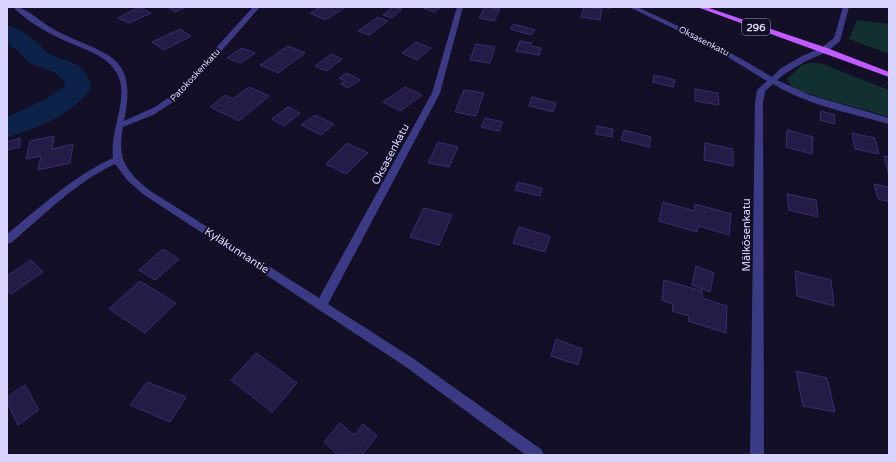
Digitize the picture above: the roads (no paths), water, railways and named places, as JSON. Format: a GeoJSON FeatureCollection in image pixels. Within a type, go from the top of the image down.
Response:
{"type":"FeatureCollection","features":[{"type":"Feature","properties":{"kind":"main road","name":"296"},"geometry":{"type":"LineString","coordinates":[[700,7],[813,46],[889,75]]}},
{"type":"Feature","properties":{"kind":"main road","name":"296"},"geometry":{"type":"LineString","coordinates":[[715,7],[813,46]]}},
{"type":"Feature","properties":{"kind":"street","name":"Kyläkunnantie"},"geometry":{"type":"LineString","coordinates":[[16,7],[56,34],[107,58],[116,66],[122,77],[125,90],[117,141],[118,159],[122,169],[130,180],[146,192],[410,364],[537,455]]}},
{"type":"Feature","properties":{"kind":"street","name":"Patokoskenkatu"},"geometry":{"type":"LineString","coordinates":[[120,125],[165,106],[178,95],[257,7]]}},
{"type":"Feature","properties":{"kind":"street","name":"Oksasenkatu"},"geometry":{"type":"LineString","coordinates":[[321,305],[436,93],[460,7]]}},
{"type":"Feature","properties":{"kind":"street","name":"Oksasenkatu"},"geometry":{"type":"LineString","coordinates":[[632,7],[697,36],[736,58],[772,81],[795,92],[841,108],[889,121]]}},
{"type":"Feature","properties":{"kind":"street","name":"Mälkösenkatu"},"geometry":{"type":"LineString","coordinates":[[757,455],[759,103],[761,90],[783,71],[824,50],[837,39],[846,7]]}},
{"type":"Feature","properties":{"kind":"street"},"geometry":{"type":"LineString","coordinates":[[7,240],[81,179],[96,169],[118,159]]}},
{"type":"Feature","properties":{"kind":"waterway"},"geometry":{"type":"LineString","coordinates":[[7,32],[28,47],[38,58],[63,67],[77,78],[78,88],[62,101],[45,111],[7,127]]}}]}
